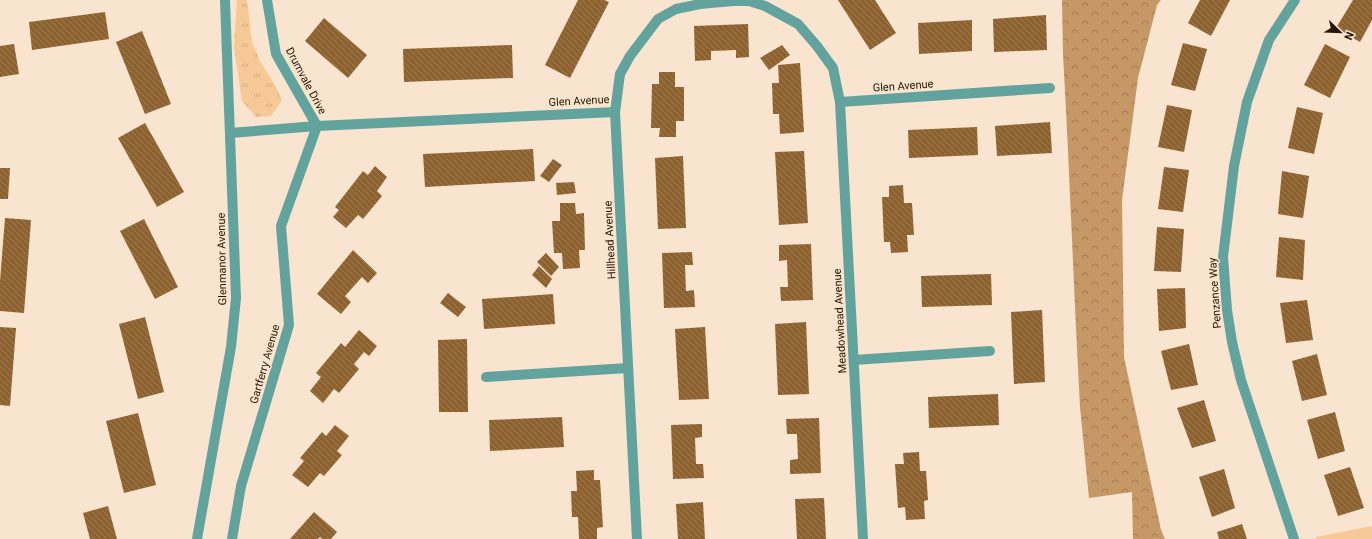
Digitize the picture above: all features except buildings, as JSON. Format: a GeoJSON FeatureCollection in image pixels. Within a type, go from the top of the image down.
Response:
{"type":"FeatureCollection","features":[{"type":"Feature","properties":{"kind":"street","name":"Glenmanor Avenue"},"geometry":{"type":"LineString","coordinates":[[197,539],[231,347],[236,298],[225,0]]}},
{"type":"Feature","properties":{"kind":"street","name":"Drumvale Drive"},"geometry":{"type":"LineString","coordinates":[[267,0],[276,54],[317,126]]}},
{"type":"Feature","properties":{"kind":"street","name":"Penzance Way"},"geometry":{"type":"LineString","coordinates":[[1294,539],[1241,380],[1229,323],[1224,282],[1223,257],[1234,166],[1247,102],[1269,40],[1295,0]]}},
{"type":"Feature","properties":{"kind":"street","name":"Glen Avenue"},"geometry":{"type":"LineString","coordinates":[[230,133],[317,126],[615,112],[620,74],[630,56],[658,19],[676,9],[700,4],[733,1],[749,1],[765,6],[798,24],[818,46],[833,68],[840,102],[1050,88]]}},
{"type":"Feature","properties":{"kind":"street","name":"Meadowhead Avenue"},"geometry":{"type":"LineString","coordinates":[[840,102],[863,539]]}},
{"type":"Feature","properties":{"kind":"street","name":"Hillhead Avenue"},"geometry":{"type":"LineString","coordinates":[[615,112],[637,539]]}},
{"type":"Feature","properties":{"kind":"street","name":"Gartferry Avenue"},"geometry":{"type":"LineString","coordinates":[[232,539],[241,486],[289,325],[281,226],[317,126]]}},
{"type":"Feature","properties":{"kind":"street"},"geometry":{"type":"LineString","coordinates":[[854,360],[990,351]]}},
{"type":"Feature","properties":{"kind":"street"},"geometry":{"type":"LineString","coordinates":[[486,377],[628,368]]}},
{"type":"Feature","properties":{"kind":"green space"},"geometry":{"type":"Polygon","coordinates":[[[237,0],[247,0],[252,42],[260,61],[275,85],[282,100],[271,116],[256,117],[242,101],[234,47],[237,0]]]}},
{"type":"Feature","properties":{"kind":"green space"},"geometry":{"type":"Polygon","coordinates":[[[1062,0],[1161,0],[1157,5],[1138,78],[1122,200],[1124,357],[1161,530],[1165,539],[1133,539],[1132,492],[1089,498],[1080,407],[1063,54],[1062,0]]]}},
{"type":"Feature","properties":{"kind":"green space"},"geometry":{"type":"Polygon","coordinates":[[[1372,526],[1372,539],[1316,539],[1316,537],[1372,526]]]}}]}
